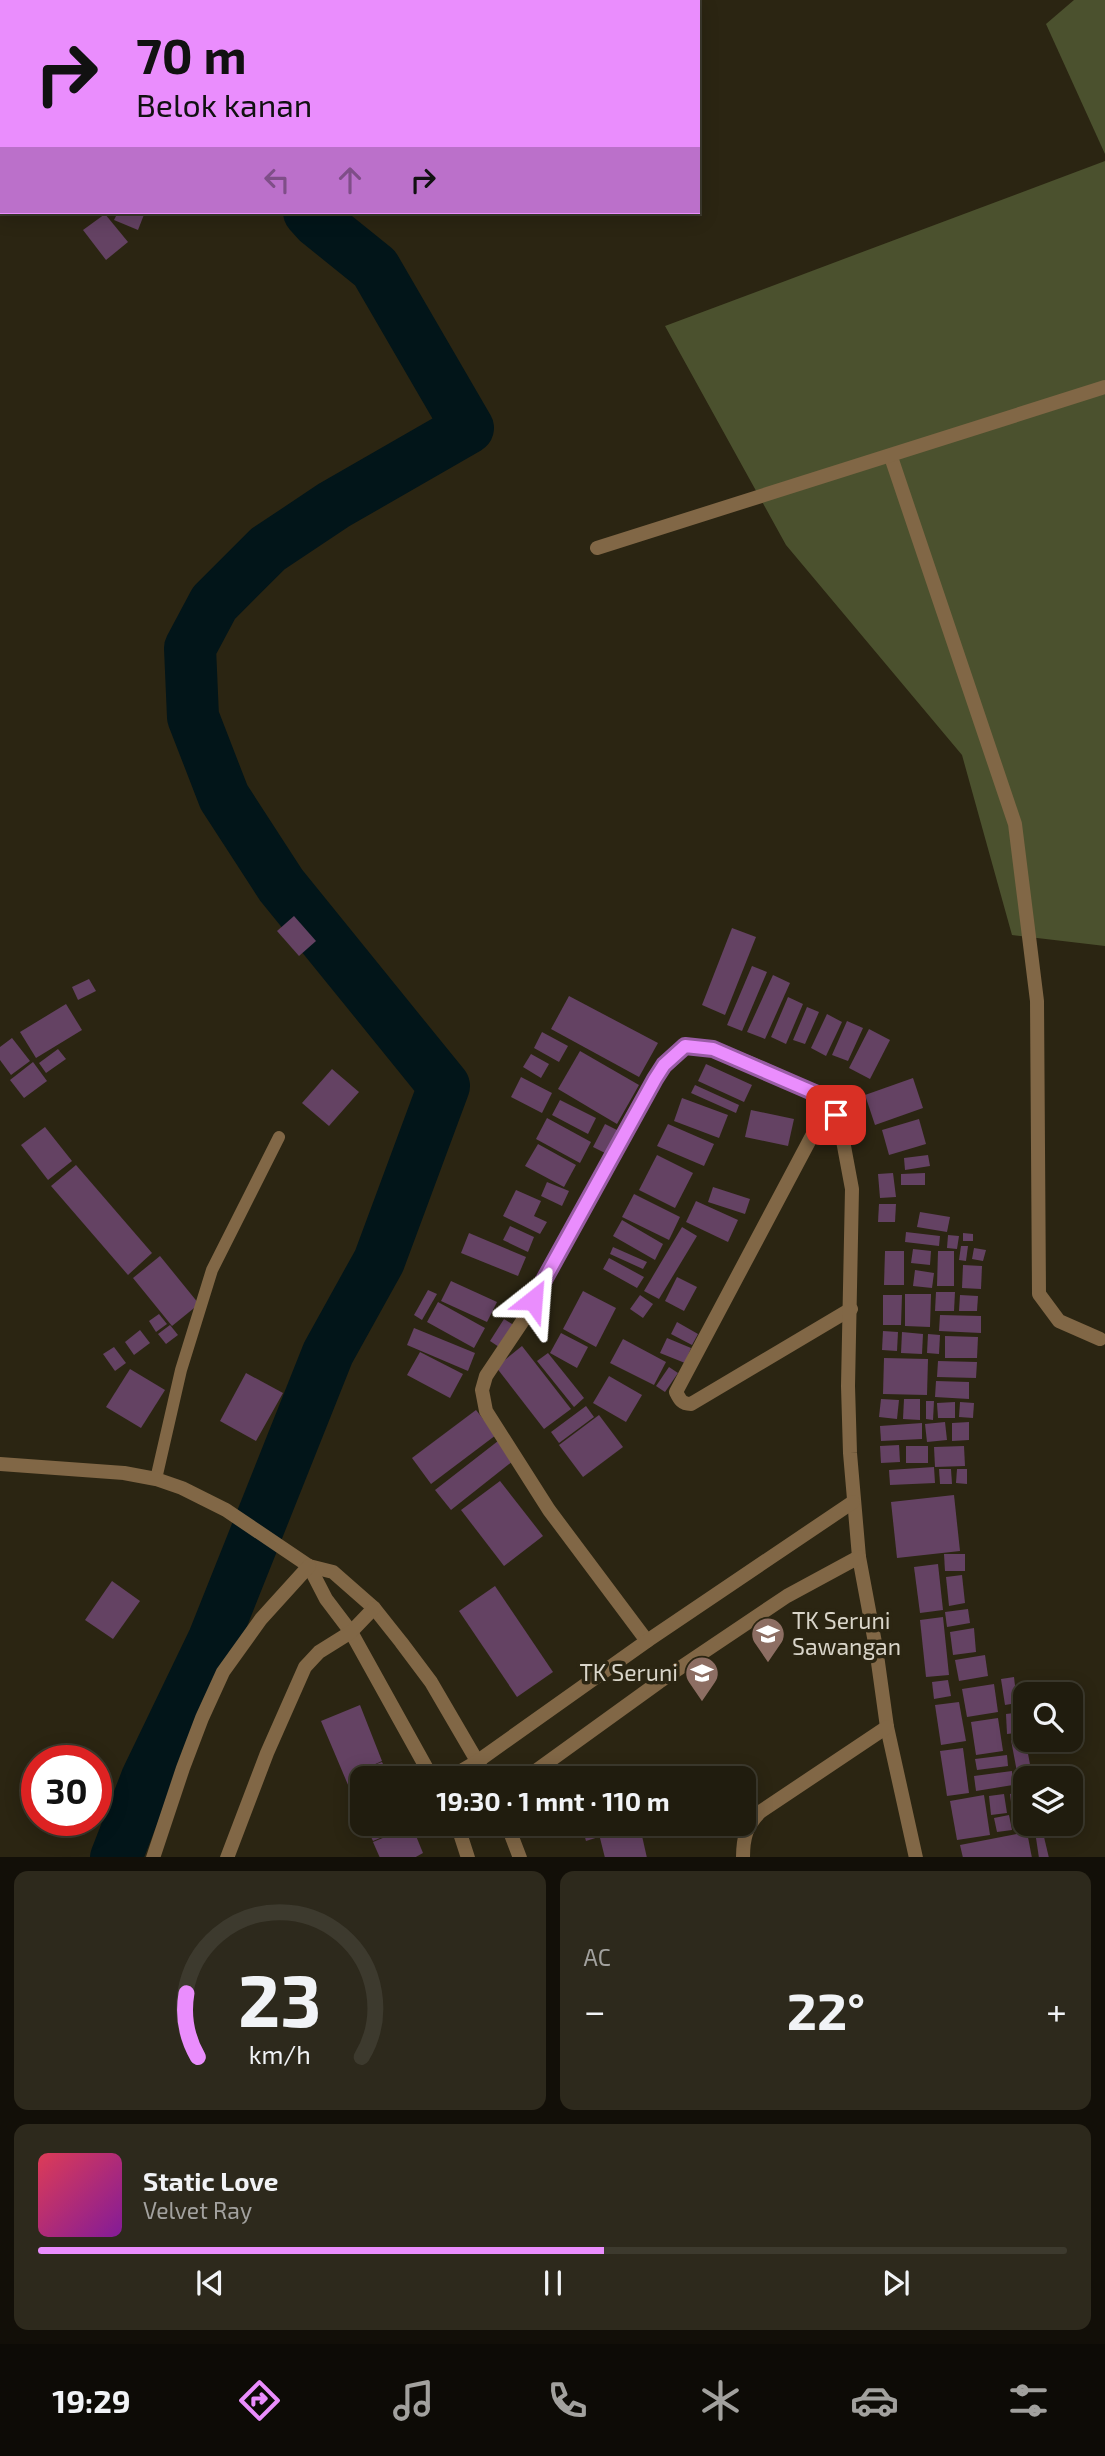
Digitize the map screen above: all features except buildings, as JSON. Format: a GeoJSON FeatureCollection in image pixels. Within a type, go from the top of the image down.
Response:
{"type":"FeatureCollection","features":[{"type":"Feature","properties":{"kind":"street"},"geometry":{"type":"LineString","coordinates":[[597,548],[1105,387]]}},
{"type":"Feature","properties":{"kind":"street"},"geometry":{"type":"LineString","coordinates":[[891,457],[1015,824],[1037,1001],[1039,1294],[1059,1321],[1100,1339]]}},
{"type":"Feature","properties":{"kind":"street"},"geometry":{"type":"LineString","coordinates":[[647,1641],[549,1510],[486,1411],[482,1390],[486,1376],[522,1322],[655,1079],[664,1065],[685,1046],[713,1049],[831,1100],[841,1130],[852,1189],[848,1386],[853,1502],[859,1557],[887,1727],[916,1857]]}},
{"type":"Feature","properties":{"kind":"street"},"geometry":{"type":"LineString","coordinates":[[831,1100],[676,1392],[685,1404],[691,1404],[851,1309]]}},
{"type":"Feature","properties":{"kind":"street"},"geometry":{"type":"LineString","coordinates":[[0,1464],[156,1479],[226,1510],[309,1566],[333,1572],[374,1608],[431,1682],[480,1766]]}},
{"type":"Feature","properties":{"kind":"street"},"geometry":{"type":"LineString","coordinates":[[469,1766],[647,1641],[853,1502]]}},
{"type":"Feature","properties":{"kind":"street"},"geometry":{"type":"LineString","coordinates":[[543,1766],[659,1682],[787,1596],[859,1557]]}},
{"type":"Feature","properties":{"kind":"street"},"geometry":{"type":"LineString","coordinates":[[309,1566],[327,1599],[351,1632],[425,1766]]}},
{"type":"Feature","properties":{"kind":"street"},"geometry":{"type":"LineString","coordinates":[[153,1857],[197,1731],[223,1672],[261,1619],[309,1566]]}},
{"type":"Feature","properties":{"kind":"street"},"geometry":{"type":"LineString","coordinates":[[229,1856],[267,1753],[305,1667],[319,1652],[351,1632],[374,1608]]}},
{"type":"Feature","properties":{"kind":"street"},"geometry":{"type":"LineString","coordinates":[[743,1857],[743,1839],[750,1822],[760,1812],[887,1727]]}},
{"type":"Feature","properties":{"kind":"street"},"geometry":{"type":"LineString","coordinates":[[461,1836],[468,1857]]}},
{"type":"Feature","properties":{"kind":"street"},"geometry":{"type":"LineString","coordinates":[[512,1836],[520,1857]]}},
{"type":"Feature","properties":{"kind":"lane"},"geometry":{"type":"LineString","coordinates":[[156,1479],[181,1370],[212,1270],[279,1137]]}},
{"type":"Feature","properties":{"kind":"green space"},"geometry":{"type":"Polygon","coordinates":[[[1074,0],[1105,0],[1105,154],[1046,24],[1074,0]]]}},
{"type":"Feature","properties":{"kind":"green space"},"geometry":{"type":"Polygon","coordinates":[[[1105,161],[1105,946],[1012,935],[962,755],[786,545],[665,326],[1105,161]]]}},
{"type":"Feature","properties":{"kind":"waterway"},"geometry":{"type":"LineString","coordinates":[[116,1857],[147,1778],[214,1639],[328,1353],[379,1261],[444,1086],[281,885],[224,797],[193,717],[190,648],[214,603],[268,549],[334,505],[468,428],[375,268],[311,214]]}},
{"type":"Feature","properties":{"kind":"place","name":"TK Seruni Sawangan"},"geometry":{"type":"Point","coordinates":[768,1664]}},
{"type":"Feature","properties":{"kind":"place","name":"TK Seruni"},"geometry":{"type":"Point","coordinates":[702,1703]}},
{"type":"Feature","properties":{"kind":"route"},"geometry":{"type":"LineString","coordinates":[[533,1300],[655,1079],[664,1065],[685,1046],[713,1049],[831,1100],[836,1115]]}}]}
